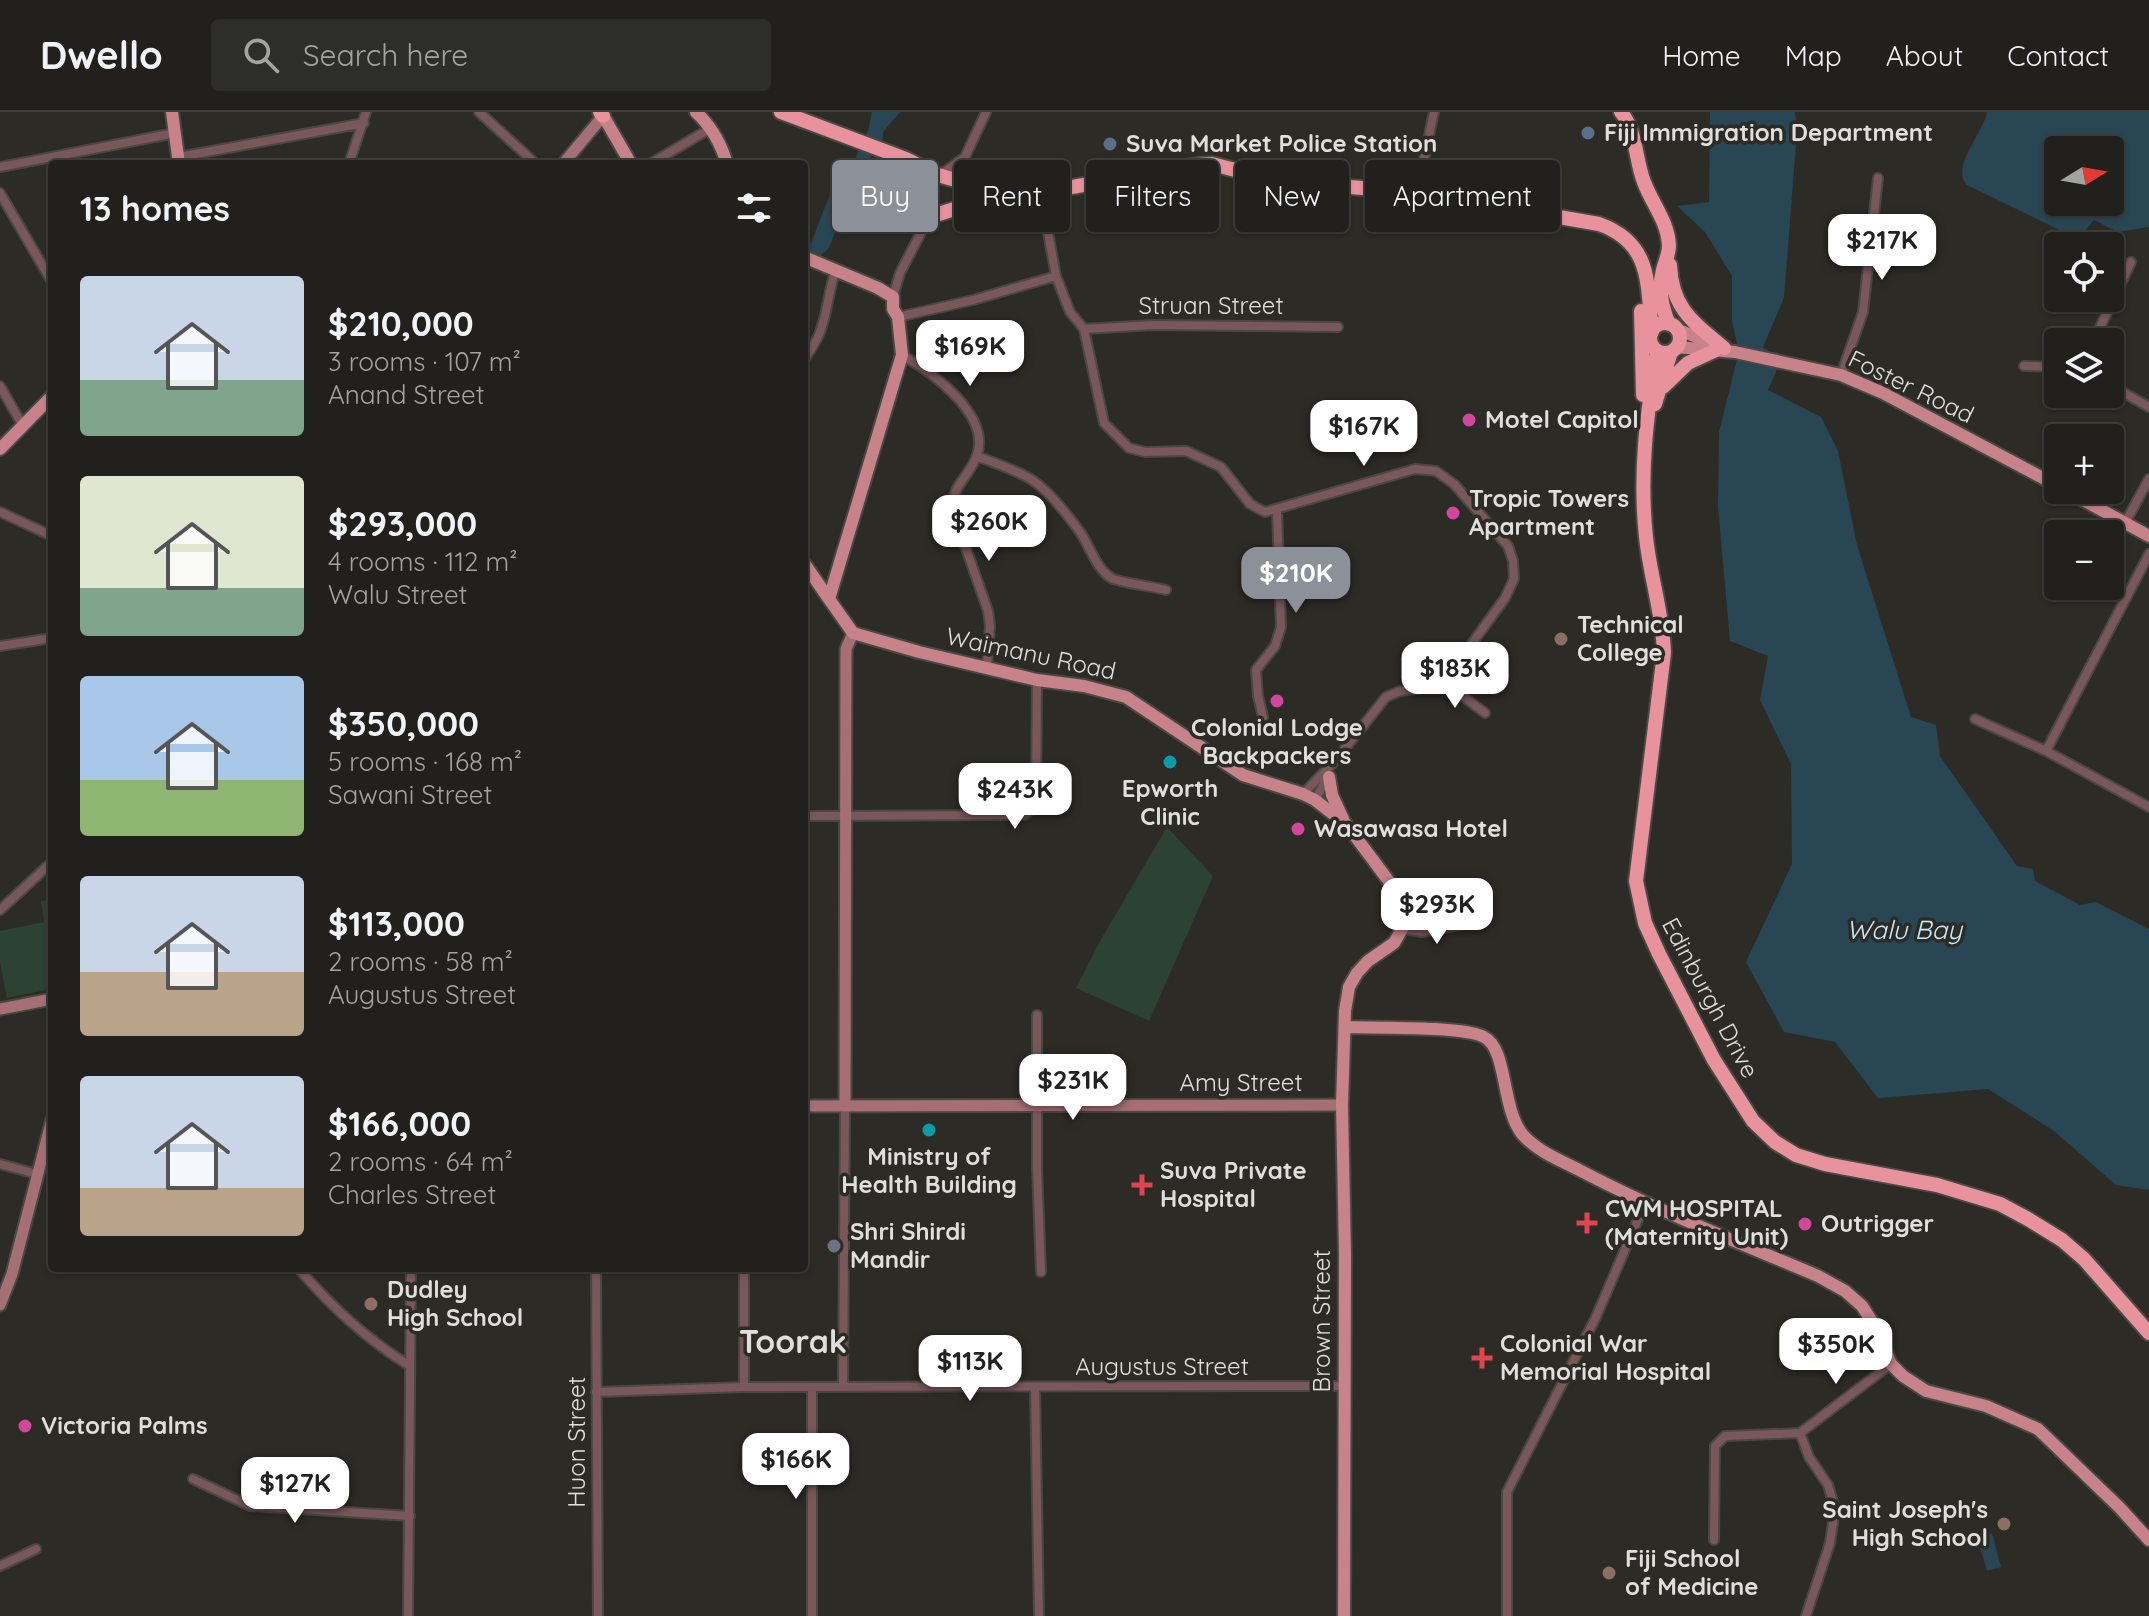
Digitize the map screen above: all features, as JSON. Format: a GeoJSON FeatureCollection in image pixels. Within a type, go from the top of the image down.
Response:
{"type":"FeatureCollection","features":[{"type":"Feature","properties":{"kind":"highway"},"geometry":{"type":"LineString","coordinates":[[781,112],[908,160]]}},
{"type":"Feature","properties":{"kind":"highway"},"geometry":{"type":"LineString","coordinates":[[1621,112],[1629,123],[1645,185],[1662,217],[1669,249],[1671,287],[1677,302],[1697,327],[1725,350]]}},
{"type":"Feature","properties":{"kind":"highway"},"geometry":{"type":"LineString","coordinates":[[1070,188],[1212,164],[1282,182],[1365,188]]}},
{"type":"Feature","properties":{"kind":"highway"},"geometry":{"type":"LineString","coordinates":[[938,175],[954,180]]}},
{"type":"Feature","properties":{"kind":"highway"},"geometry":{"type":"LineString","coordinates":[[1560,217],[1599,224],[1620,232],[1634,245],[1642,259],[1651,342],[1668,350],[1679,338],[1661,301],[1660,287],[1669,249]]}},
{"type":"Feature","properties":{"kind":"highway"},"geometry":{"type":"LineString","coordinates":[[1642,259],[1644,430]]}},
{"type":"Feature","properties":{"kind":"highway"},"geometry":{"type":"LineString","coordinates":[[1652,332],[1659,325],[1672,326]]}},
{"type":"Feature","properties":{"kind":"highway","name":"Edinburgh Drive"},"geometry":{"type":"LineString","coordinates":[[1644,430],[1659,392],[1668,350]]}},
{"type":"Feature","properties":{"kind":"highway","name":"Edinburgh Drive"},"geometry":{"type":"LineString","coordinates":[[1668,350],[1644,430],[1646,538],[1663,629],[1664,653],[1636,881],[1645,923],[1714,1060],[1753,1121],[1775,1142],[1796,1155],[1825,1164],[1948,1188],[2000,1204],[2062,1240],[2084,1259],[2149,1333]]}},
{"type":"Feature","properties":{"kind":"highway"},"geometry":{"type":"LineString","coordinates":[[1659,392],[1688,363],[1725,350]]}},
{"type":"Feature","properties":{"kind":"main road"},"geometry":{"type":"LineString","coordinates":[[172,112],[179,160]]}},
{"type":"Feature","properties":{"kind":"main road"},"geometry":{"type":"LineString","coordinates":[[696,112],[711,128],[726,160]]}},
{"type":"Feature","properties":{"kind":"main road"},"geometry":{"type":"LineString","coordinates":[[566,160],[601,113],[629,160]]}},
{"type":"Feature","properties":{"kind":"main road"},"geometry":{"type":"LineString","coordinates":[[808,259],[893,297],[902,355],[829,599]]}},
{"type":"Feature","properties":{"kind":"main road","name":"Foster Road"},"geometry":{"type":"LineString","coordinates":[[1672,326],[1725,350]]}},
{"type":"Feature","properties":{"kind":"main road","name":"Foster Road"},"geometry":{"type":"LineString","coordinates":[[1668,350],[1725,350],[1841,375],[1883,393],[2044,479]]}},
{"type":"Feature","properties":{"kind":"main road"},"geometry":{"type":"LineString","coordinates":[[0,449],[48,400]]}},
{"type":"Feature","properties":{"kind":"main road"},"geometry":{"type":"LineString","coordinates":[[2090,504],[2149,536]]}},
{"type":"Feature","properties":{"kind":"main road"},"geometry":{"type":"LineString","coordinates":[[808,569],[853,633],[846,649],[845,1106]]}},
{"type":"Feature","properties":{"kind":"main road","name":"Waimanu Road"},"geometry":{"type":"LineString","coordinates":[[853,633],[1037,680],[1084,686],[1126,697],[1243,775],[1309,797],[1346,824],[1388,880],[1402,906],[1402,929]]}},
{"type":"Feature","properties":{"kind":"main road"},"geometry":{"type":"LineString","coordinates":[[1329,777],[1332,795],[1346,824]]}},
{"type":"Feature","properties":{"kind":"main road"},"geometry":{"type":"LineString","coordinates":[[1402,929],[1394,943],[1357,973],[1349,987],[1345,1027],[1451,1031],[1474,1033],[1486,1038],[1500,1058],[1511,1116],[1524,1136],[1547,1153],[1645,1203],[1818,1276],[1845,1291],[1862,1306],[1876,1328],[1891,1364],[1926,1391],[1986,1406],[2038,1429],[2149,1540]]}},
{"type":"Feature","properties":{"kind":"main road"},"geometry":{"type":"LineString","coordinates":[[0,1009],[48,1000]]}},
{"type":"Feature","properties":{"kind":"main road","name":"Brown Street"},"geometry":{"type":"LineString","coordinates":[[1344,1616],[1345,1255],[1342,1105],[1345,1027]]}},
{"type":"Feature","properties":{"kind":"main road","name":"Amy Street"},"geometry":{"type":"LineString","coordinates":[[808,1106],[1342,1105]]}},
{"type":"Feature","properties":{"kind":"main road"},"geometry":{"type":"LineString","coordinates":[[0,1305],[12,1274],[48,1134]]}},
{"type":"Feature","properties":{"kind":"street"},"geometry":{"type":"LineString","coordinates":[[350,160],[366,112]]}},
{"type":"Feature","properties":{"kind":"street"},"geometry":{"type":"LineString","coordinates":[[479,112],[532,160]]}},
{"type":"Feature","properties":{"kind":"street"},"geometry":{"type":"LineString","coordinates":[[938,175],[965,157],[986,112]]}},
{"type":"Feature","properties":{"kind":"street"},"geometry":{"type":"LineString","coordinates":[[1424,160],[1434,112]]}},
{"type":"Feature","properties":{"kind":"street"},"geometry":{"type":"LineString","coordinates":[[179,160],[364,123]]}},
{"type":"Feature","properties":{"kind":"street"},"geometry":{"type":"LineString","coordinates":[[657,160],[711,128]]}},
{"type":"Feature","properties":{"kind":"street"},"geometry":{"type":"LineString","coordinates":[[0,167],[175,133]]}},
{"type":"Feature","properties":{"kind":"street"},"geometry":{"type":"LineString","coordinates":[[1841,375],[1863,312],[1878,178]]}},
{"type":"Feature","properties":{"kind":"street"},"geometry":{"type":"LineString","coordinates":[[0,193],[48,275]]}},
{"type":"Feature","properties":{"kind":"street"},"geometry":{"type":"LineString","coordinates":[[893,297],[900,273],[921,232]]}},
{"type":"Feature","properties":{"kind":"street"},"geometry":{"type":"LineString","coordinates":[[1048,232],[1056,276],[1070,312],[1084,329],[1104,423],[1129,448],[1145,452],[1186,451],[1204,458],[1221,467],[1250,504],[1265,512],[1415,469],[1436,471],[1454,484],[1508,546],[1514,579],[1505,598],[1444,682],[1386,697],[1309,797]]}},
{"type":"Feature","properties":{"kind":"street"},"geometry":{"type":"LineString","coordinates":[[2100,328],[2131,262]]}},
{"type":"Feature","properties":{"kind":"street"},"geometry":{"type":"LineString","coordinates":[[808,354],[823,324],[831,268]]}},
{"type":"Feature","properties":{"kind":"street"},"geometry":{"type":"LineString","coordinates":[[898,317],[1056,276]]}},
{"type":"Feature","properties":{"kind":"street","name":"Struan Street"},"geometry":{"type":"LineString","coordinates":[[1084,329],[1153,325],[1338,327]]}},
{"type":"Feature","properties":{"kind":"street"},"geometry":{"type":"LineString","coordinates":[[902,355],[916,363],[965,405],[975,421],[979,438],[977,456],[954,493],[951,506],[988,611],[987,667]]}},
{"type":"Feature","properties":{"kind":"street"},"geometry":{"type":"LineString","coordinates":[[2024,366],[2044,367]]}},
{"type":"Feature","properties":{"kind":"street"},"geometry":{"type":"LineString","coordinates":[[0,386],[23,426]]}},
{"type":"Feature","properties":{"kind":"street"},"geometry":{"type":"LineString","coordinates":[[2124,393],[2149,407]]}},
{"type":"Feature","properties":{"kind":"street"},"geometry":{"type":"LineString","coordinates":[[977,456],[1015,471],[1039,485],[1081,534],[1110,578],[1166,590]]}},
{"type":"Feature","properties":{"kind":"street"},"geometry":{"type":"LineString","coordinates":[[2125,523],[2149,479]]}},
{"type":"Feature","properties":{"kind":"street"},"geometry":{"type":"LineString","coordinates":[[1263,717],[1256,670],[1275,646],[1281,627],[1277,510]]}},
{"type":"Feature","properties":{"kind":"street"},"geometry":{"type":"LineString","coordinates":[[0,512],[48,534]]}},
{"type":"Feature","properties":{"kind":"street"},"geometry":{"type":"LineString","coordinates":[[2046,751],[2149,554]]}},
{"type":"Feature","properties":{"kind":"street"},"geometry":{"type":"LineString","coordinates":[[0,646],[48,639]]}},
{"type":"Feature","properties":{"kind":"street"},"geometry":{"type":"LineString","coordinates":[[808,816],[1024,815],[1036,802],[1037,680]]}},
{"type":"Feature","properties":{"kind":"street"},"geometry":{"type":"LineString","coordinates":[[1444,682],[1485,713]]}},
{"type":"Feature","properties":{"kind":"street"},"geometry":{"type":"LineString","coordinates":[[1975,719],[2046,751],[2149,807]]}},
{"type":"Feature","properties":{"kind":"street"},"geometry":{"type":"LineString","coordinates":[[1309,797],[1329,777],[1334,762]]}},
{"type":"Feature","properties":{"kind":"street"},"geometry":{"type":"LineString","coordinates":[[0,910],[48,866]]}},
{"type":"Feature","properties":{"kind":"street"},"geometry":{"type":"LineString","coordinates":[[1402,929],[1422,932],[1470,923]]}},
{"type":"Feature","properties":{"kind":"street"},"geometry":{"type":"LineString","coordinates":[[1037,1015],[1041,1272]]}},
{"type":"Feature","properties":{"kind":"street"},"geometry":{"type":"LineString","coordinates":[[843,1387],[845,1106]]}},
{"type":"Feature","properties":{"kind":"street"},"geometry":{"type":"LineString","coordinates":[[0,1164],[37,1174]]}},
{"type":"Feature","properties":{"kind":"street"},"geometry":{"type":"LineString","coordinates":[[1507,1616],[1507,1492],[1596,1317],[1645,1203]]}},
{"type":"Feature","properties":{"kind":"street"},"geometry":{"type":"LineString","coordinates":[[302,1272],[344,1318],[379,1347],[410,1366]]}},
{"type":"Feature","properties":{"kind":"street"},"geometry":{"type":"LineString","coordinates":[[408,1616],[411,1272]]}},
{"type":"Feature","properties":{"kind":"street","name":"Huon Street"},"geometry":{"type":"LineString","coordinates":[[596,1272],[598,1616]]}},
{"type":"Feature","properties":{"kind":"street"},"geometry":{"type":"LineString","coordinates":[[744,1272],[744,1387]]}},
{"type":"Feature","properties":{"kind":"street"},"geometry":{"type":"LineString","coordinates":[[1714,1540],[1715,1446],[1725,1436],[1800,1433],[1891,1364]]}},
{"type":"Feature","properties":{"kind":"street","name":"Augustus Street"},"geometry":{"type":"LineString","coordinates":[[596,1392],[744,1387],[1343,1386]]}},
{"type":"Feature","properties":{"kind":"street"},"geometry":{"type":"LineString","coordinates":[[812,1387],[812,1616]]}},
{"type":"Feature","properties":{"kind":"street"},"geometry":{"type":"LineString","coordinates":[[1035,1387],[1039,1616]]}},
{"type":"Feature","properties":{"kind":"street"},"geometry":{"type":"LineString","coordinates":[[1800,1433],[1809,1457],[1828,1485],[1835,1509],[1830,1543],[1806,1616]]}},
{"type":"Feature","properties":{"kind":"street"},"geometry":{"type":"LineString","coordinates":[[193,1479],[250,1506],[410,1516]]}},
{"type":"Feature","properties":{"kind":"street"},"geometry":{"type":"LineString","coordinates":[[0,1566],[36,1549]]}},
{"type":"Feature","properties":{"kind":"green space"},"geometry":{"type":"Polygon","coordinates":[[[1167,827],[1213,876],[1149,1021],[1076,988],[1167,827]]]}},
{"type":"Feature","properties":{"kind":"green space"},"geometry":{"type":"Polygon","coordinates":[[[48,900],[48,990],[7,998],[0,962],[0,931],[44,922],[41,901],[48,900]]]}},
{"type":"Feature","properties":{"kind":"water"},"geometry":{"type":"Polygon","coordinates":[[[872,112],[900,112],[883,132],[883,138],[869,160],[855,159],[868,131],[872,112]]]}},
{"type":"Feature","properties":{"kind":"water","name":"Walu Bay"},"geometry":{"type":"Polygon","coordinates":[[[1710,112],[1795,112],[1797,131],[1784,298],[1763,347],[1781,360],[1768,390],[1821,417],[1838,451],[1857,545],[1911,717],[1936,725],[1940,756],[2017,866],[2033,869],[2035,881],[2080,905],[2096,902],[2149,929],[2149,1190],[2116,1185],[2054,1131],[1988,1089],[1878,1098],[1835,1042],[1784,1032],[1746,962],[1792,864],[1791,764],[1760,700],[1768,656],[1730,641],[1718,507],[1719,432],[1739,351],[1732,322],[1732,276],[1705,232],[1677,206],[1709,202],[1710,112]]]}},
{"type":"Feature","properties":{"kind":"water"},"geometry":{"type":"Polygon","coordinates":[[[1987,112],[2149,112],[2149,227],[2118,232],[2094,220],[2084,232],[2064,232],[1967,185],[1962,169],[1987,112]]]}},
{"type":"Feature","properties":{"kind":"water"},"geometry":{"type":"Polygon","coordinates":[[[832,189],[832,232],[835,232],[829,248],[808,267],[808,248],[832,189]]]}},
{"type":"Feature","properties":{"kind":"water"},"geometry":{"type":"Polygon","coordinates":[[[1992,1533],[2001,1567],[1987,1571],[1977,1537],[1992,1533]]]}},
{"type":"Feature","properties":{"kind":"place","name":"Fiji Immigration Department"},"geometry":{"type":"Point","coordinates":[1588,133]}},
{"type":"Feature","properties":{"kind":"place","name":"Suva Market Police Station"},"geometry":{"type":"Point","coordinates":[1110,144]}},
{"type":"Feature","properties":{"kind":"place","name":"Motel Capitol"},"geometry":{"type":"Point","coordinates":[1469,420]}},
{"type":"Feature","properties":{"kind":"place","name":"Tropic Towers Apartment"},"geometry":{"type":"Point","coordinates":[1453,513]}},
{"type":"Feature","properties":{"kind":"place","name":"Technical College"},"geometry":{"type":"Point","coordinates":[1561,639]}},
{"type":"Feature","properties":{"kind":"place","name":"Colonial Lodge Backpackers"},"geometry":{"type":"Point","coordinates":[1277,701]}},
{"type":"Feature","properties":{"kind":"place","name":"Epworth Clinic"},"geometry":{"type":"Point","coordinates":[1170,762]}},
{"type":"Feature","properties":{"kind":"place","name":"Wasawasa Hotel"},"geometry":{"type":"Point","coordinates":[1298,829]}},
{"type":"Feature","properties":{"kind":"place","name":"Ministry of Health Building"},"geometry":{"type":"Point","coordinates":[929,1130]}},
{"type":"Feature","properties":{"kind":"place","name":"Suva Private Hospital"},"geometry":{"type":"Point","coordinates":[1142,1185]}},
{"type":"Feature","properties":{"kind":"place","name":"CWM HOSPITAL (Maternity Unit)"},"geometry":{"type":"Point","coordinates":[1587,1223]}},
{"type":"Feature","properties":{"kind":"place","name":"Outrigger"},"geometry":{"type":"Point","coordinates":[1805,1224]}},
{"type":"Feature","properties":{"kind":"place","name":"Shri Shirdi Mandir"},"geometry":{"type":"Point","coordinates":[834,1246]}},
{"type":"Feature","properties":{"kind":"place","name":"Dudley High School"},"geometry":{"type":"Point","coordinates":[371,1304]}},
{"type":"Feature","properties":{"kind":"place","name":"Colonial War Memorial Hospital"},"geometry":{"type":"Point","coordinates":[1482,1358]}},
{"type":"Feature","properties":{"kind":"place","name":"Victoria Palms"},"geometry":{"type":"Point","coordinates":[25,1426]}},
{"type":"Feature","properties":{"kind":"place","name":"Saint Joseph's High School"},"geometry":{"type":"Point","coordinates":[2004,1524]}},
{"type":"Feature","properties":{"kind":"place","name":"Fiji School of Medicine"},"geometry":{"type":"Point","coordinates":[1609,1573]}},
{"type":"Feature","properties":{"kind":"district","name":"Toorak"},"geometry":{"type":"Point","coordinates":[793,1342]}}]}
